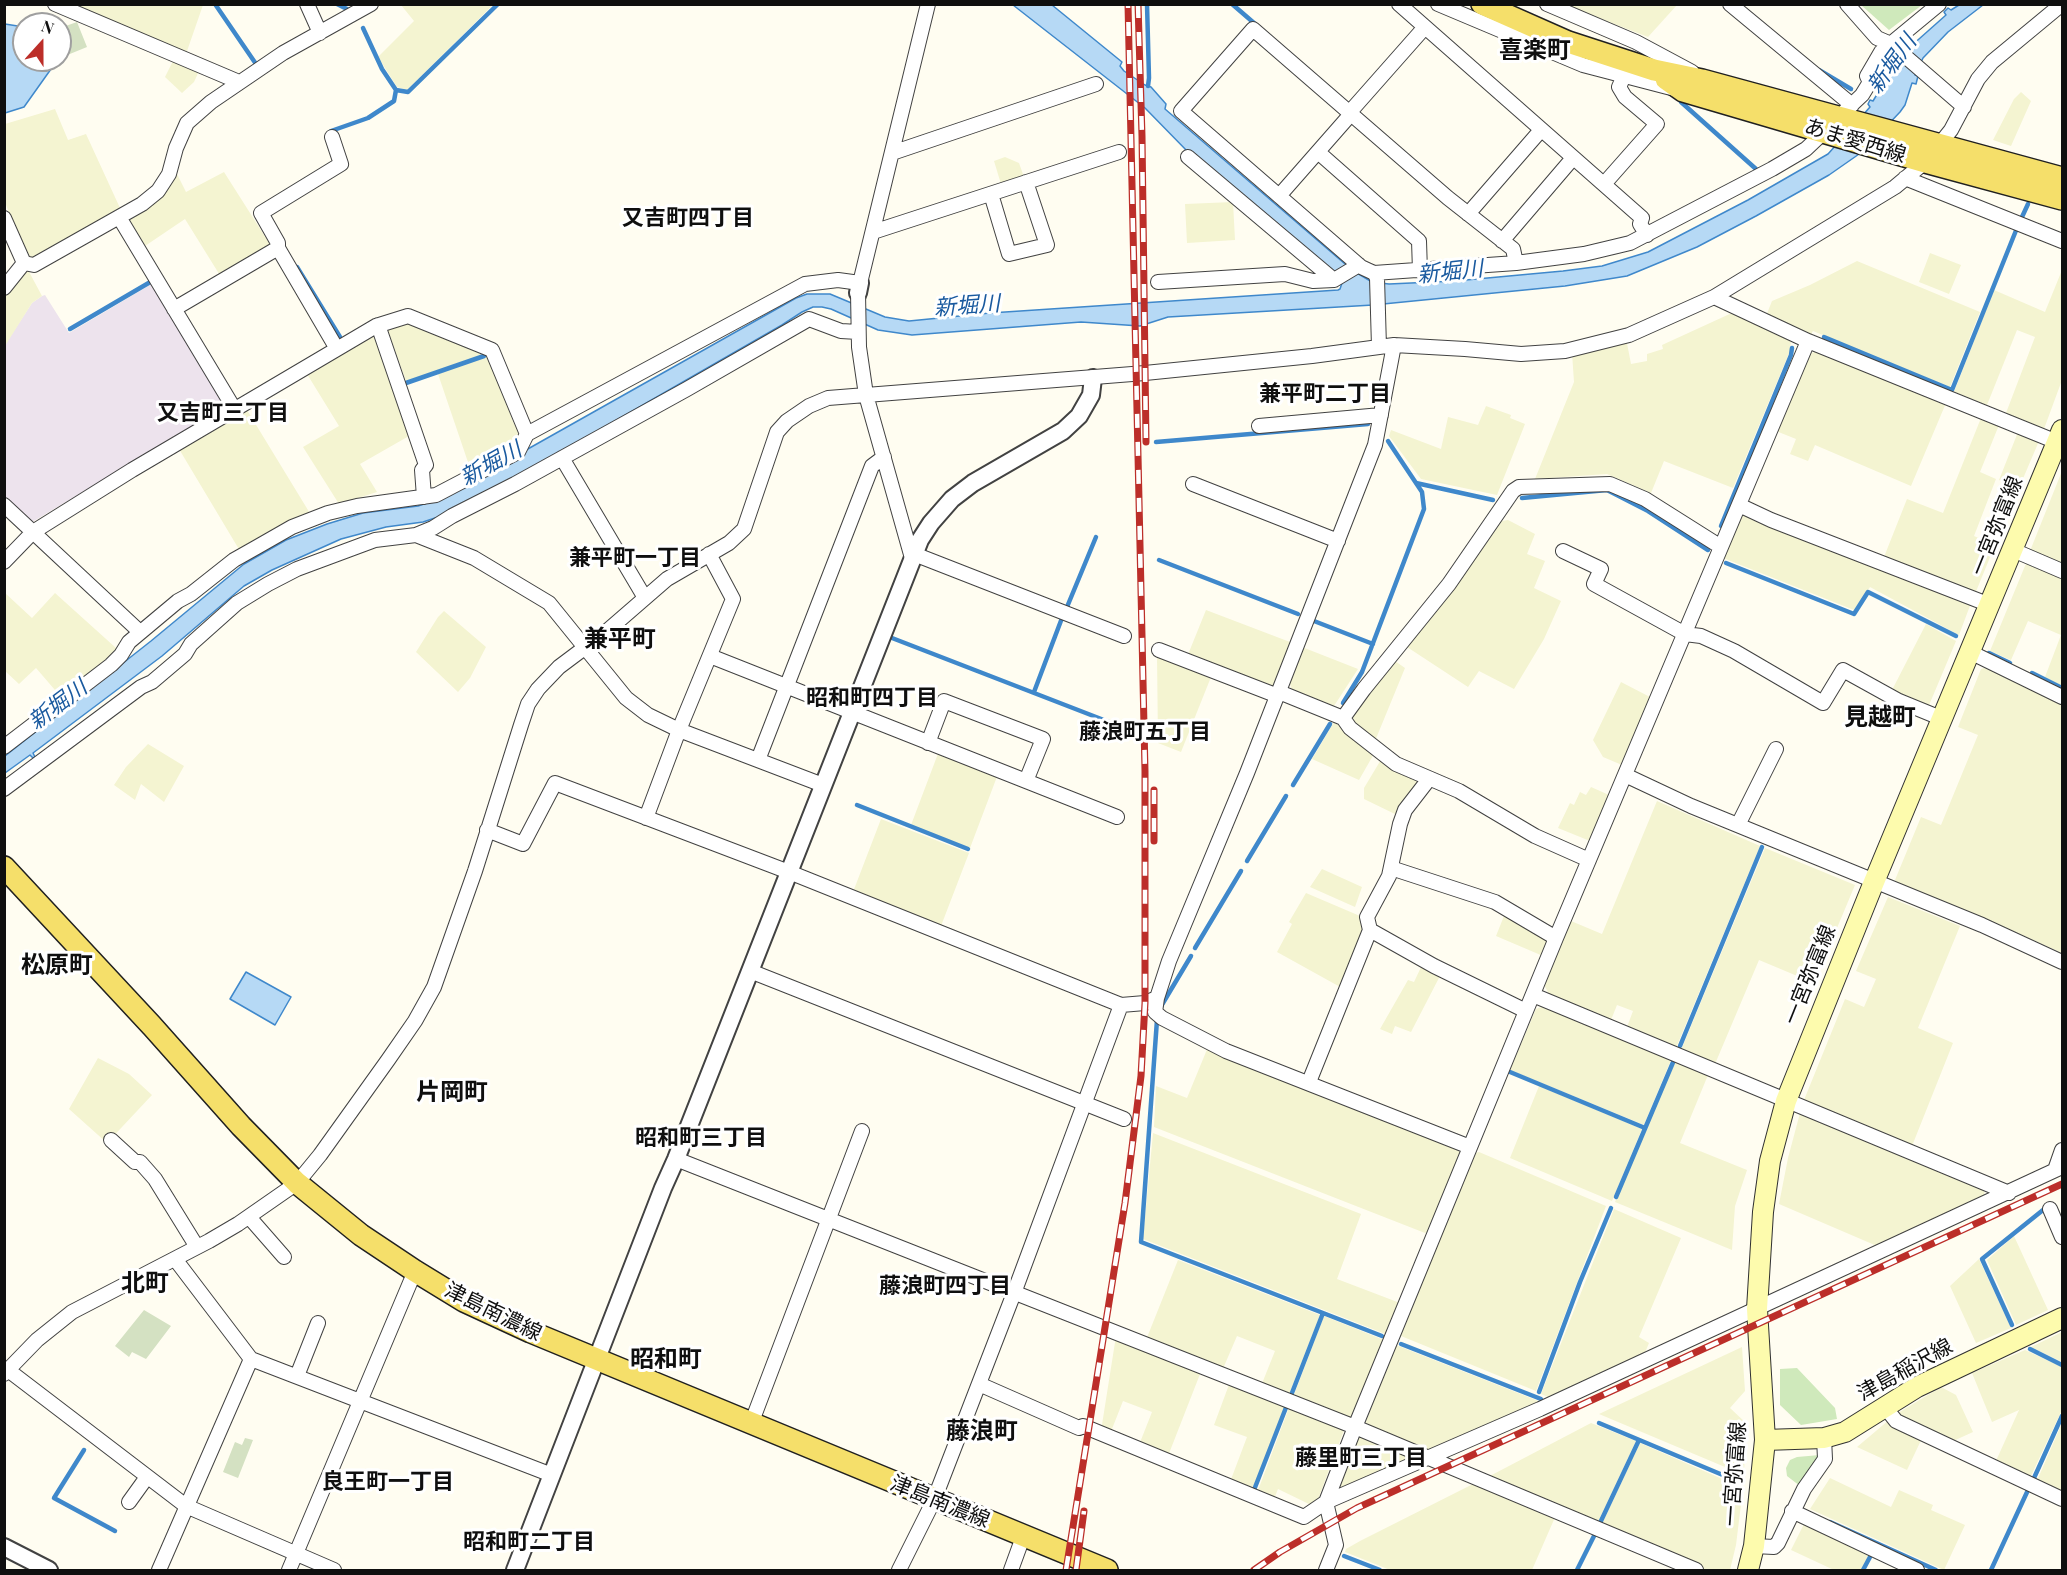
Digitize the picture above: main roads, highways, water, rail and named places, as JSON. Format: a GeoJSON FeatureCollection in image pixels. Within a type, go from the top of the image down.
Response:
{"type":"FeatureCollection","features":[{"type":"Feature","properties":{"kind":"main road","name":"あま愛西線"},"geometry":{"type":"LineString","coordinates":[[1482,4],[1568,42],[1654,70],[1702,80],[1838,122],[1871,147],[2062,199]]}},
{"type":"Feature","properties":{"kind":"main road","name":"あま愛西線"},"geometry":{"type":"LineString","coordinates":[[1654,70],[1683,91],[1889,132],[2062,178]]}},
{"type":"Feature","properties":{"kind":"main road","name":"一宮弥富線"},"geometry":{"type":"LineString","coordinates":[[1748,1570],[1754,1546],[1765,1440],[1757,1310],[1763,1212],[1770,1161],[1786,1101],[1874,882],[2060,436]]}},
{"type":"Feature","properties":{"kind":"main road","name":"津島南濃線"},"geometry":{"type":"LineString","coordinates":[[4,867],[152,1026],[241,1126],[297,1183],[361,1235],[414,1272],[503,1320],[1107,1570]]}},
{"type":"Feature","properties":{"kind":"main road","name":"津島稲沢線"},"geometry":{"type":"LineString","coordinates":[[1765,1440],[1824,1438],[1845,1432],[1937,1377],[2062,1318]]}},
{"type":"Feature","properties":{"kind":"water"},"geometry":{"type":"Polygon","coordinates":[[[1013,5],[1052,5],[1122,62],[1120,66],[1124,71],[1151,87],[1166,104],[1165,109],[1352,270],[1372,282],[1389,284],[1455,281],[1563,271],[1602,266],[1648,252],[1748,200],[1828,154],[1870,107],[1868,104],[1870,100],[1873,101],[1901,55],[1946,15],[1944,12],[1948,8],[1951,10],[1959,5],[1983,5],[1948,32],[1923,58],[1915,75],[1918,76],[1916,84],[1912,83],[1905,105],[1862,152],[1829,175],[1756,216],[1697,247],[1627,276],[1565,286],[1373,305],[1168,317],[1140,326],[1081,322],[912,335],[878,330],[831,309],[813,307],[596,432],[437,520],[435,518],[386,527],[341,539],[272,570],[244,586],[162,656],[33,753],[35,757],[30,755],[5,773],[5,756],[244,564],[286,540],[327,524],[363,513],[418,506],[439,499],[796,298],[807,294],[830,294],[885,317],[909,321],[990,313],[1340,289],[1343,280],[1189,153],[1145,108],[1013,5]]]}},
{"type":"Feature","properties":{"kind":"water"},"geometry":{"type":"Polygon","coordinates":[[[5,24],[12,25],[12,72],[49,72],[24,107],[5,113],[5,24]]]}},
{"type":"Feature","properties":{"kind":"water"},"geometry":{"type":"Polygon","coordinates":[[[246,972],[291,997],[275,1025],[230,999],[246,972]]]}},
{"type":"Feature","properties":{"kind":"waterway"},"geometry":{"type":"LineString","coordinates":[[215,4],[256,64]]}},
{"type":"Feature","properties":{"kind":"waterway"},"geometry":{"type":"LineString","coordinates":[[337,4],[347,9]]}},
{"type":"Feature","properties":{"kind":"waterway"},"geometry":{"type":"LineString","coordinates":[[363,28],[382,69],[396,90],[408,92],[498,4]]}},
{"type":"Feature","properties":{"kind":"waterway"},"geometry":{"type":"LineString","coordinates":[[1147,4],[1148,86]]}},
{"type":"Feature","properties":{"kind":"waterway"},"geometry":{"type":"LineString","coordinates":[[1232,4],[1254,23]]}},
{"type":"Feature","properties":{"kind":"waterway"},"geometry":{"type":"LineString","coordinates":[[1819,70],[1851,89]]}},
{"type":"Feature","properties":{"kind":"waterway"},"geometry":{"type":"LineString","coordinates":[[331,131],[368,118],[394,101],[396,90]]}},
{"type":"Feature","properties":{"kind":"waterway"},"geometry":{"type":"LineString","coordinates":[[1681,102],[1756,169]]}},
{"type":"Feature","properties":{"kind":"waterway"},"geometry":{"type":"LineString","coordinates":[[2022,217],[2028,204]]}},
{"type":"Feature","properties":{"kind":"waterway"},"geometry":{"type":"LineString","coordinates":[[1824,337],[1952,390],[2017,228]]}},
{"type":"Feature","properties":{"kind":"waterway"},"geometry":{"type":"LineString","coordinates":[[297,267],[340,337]]}},
{"type":"Feature","properties":{"kind":"waterway"},"geometry":{"type":"LineString","coordinates":[[70,329],[152,281]]}},
{"type":"Feature","properties":{"kind":"waterway"},"geometry":{"type":"LineString","coordinates":[[1721,526],[1792,348]]}},
{"type":"Feature","properties":{"kind":"waterway"},"geometry":{"type":"LineString","coordinates":[[406,383],[484,356]]}},
{"type":"Feature","properties":{"kind":"waterway"},"geometry":{"type":"LineString","coordinates":[[1156,442],[1368,424]]}},
{"type":"Feature","properties":{"kind":"waterway"},"geometry":{"type":"LineString","coordinates":[[1343,703],[1362,672],[1424,509],[1422,492],[1388,441]]}},
{"type":"Feature","properties":{"kind":"waterway"},"geometry":{"type":"LineString","coordinates":[[1416,483],[1493,500]]}},
{"type":"Feature","properties":{"kind":"waterway"},"geometry":{"type":"LineString","coordinates":[[1522,498],[1607,490],[1648,511],[1708,550]]}},
{"type":"Feature","properties":{"kind":"waterway"},"geometry":{"type":"LineString","coordinates":[[1067,607],[1096,537]]}},
{"type":"Feature","properties":{"kind":"waterway"},"geometry":{"type":"LineString","coordinates":[[1159,560],[1298,614]]}},
{"type":"Feature","properties":{"kind":"waterway"},"geometry":{"type":"LineString","coordinates":[[1726,563],[1854,614],[1868,592],[1956,636]]}},
{"type":"Feature","properties":{"kind":"waterway"},"geometry":{"type":"LineString","coordinates":[[1034,692],[1062,618]]}},
{"type":"Feature","properties":{"kind":"waterway"},"geometry":{"type":"LineString","coordinates":[[1314,621],[1373,644]]}},
{"type":"Feature","properties":{"kind":"waterway"},"geometry":{"type":"LineString","coordinates":[[892,638],[1140,734]]}},
{"type":"Feature","properties":{"kind":"waterway"},"geometry":{"type":"LineString","coordinates":[[1989,653],[2010,663]]}},
{"type":"Feature","properties":{"kind":"waterway"},"geometry":{"type":"LineString","coordinates":[[2032,673],[2062,688]]}},
{"type":"Feature","properties":{"kind":"waterway"},"geometry":{"type":"LineString","coordinates":[[1293,785],[1330,724]]}},
{"type":"Feature","properties":{"kind":"waterway"},"geometry":{"type":"LineString","coordinates":[[1247,861],[1286,796]]}},
{"type":"Feature","properties":{"kind":"waterway"},"geometry":{"type":"LineString","coordinates":[[857,805],[968,849]]}},
{"type":"Feature","properties":{"kind":"waterway"},"geometry":{"type":"LineString","coordinates":[[1680,1046],[1762,847]]}},
{"type":"Feature","properties":{"kind":"waterway"},"geometry":{"type":"LineString","coordinates":[[1195,948],[1241,871]]}},
{"type":"Feature","properties":{"kind":"waterway"},"geometry":{"type":"LineString","coordinates":[[1160,1008],[1191,956]]}},
{"type":"Feature","properties":{"kind":"waterway"},"geometry":{"type":"LineString","coordinates":[[1157,1020],[1141,1242],[1382,1336]]}},
{"type":"Feature","properties":{"kind":"waterway"},"geometry":{"type":"LineString","coordinates":[[1616,1197],[1674,1060]]}},
{"type":"Feature","properties":{"kind":"waterway"},"geometry":{"type":"LineString","coordinates":[[1510,1072],[1645,1128]]}},
{"type":"Feature","properties":{"kind":"waterway"},"geometry":{"type":"LineString","coordinates":[[1539,1392],[1580,1282],[1611,1208]]}},
{"type":"Feature","properties":{"kind":"waterway"},"geometry":{"type":"LineString","coordinates":[[2012,1325],[1982,1259],[2043,1210]]}},
{"type":"Feature","properties":{"kind":"waterway"},"geometry":{"type":"LineString","coordinates":[[1290,1398],[1323,1313]]}},
{"type":"Feature","properties":{"kind":"waterway"},"geometry":{"type":"LineString","coordinates":[[1401,1344],[1541,1399]]}},
{"type":"Feature","properties":{"kind":"waterway"},"geometry":{"type":"LineString","coordinates":[[2030,1349],[2062,1365]]}},
{"type":"Feature","properties":{"kind":"waterway"},"geometry":{"type":"LineString","coordinates":[[1254,1490],[1287,1405]]}},
{"type":"Feature","properties":{"kind":"waterway"},"geometry":{"type":"LineString","coordinates":[[2034,1478],[2062,1416]]}},
{"type":"Feature","properties":{"kind":"waterway"},"geometry":{"type":"LineString","coordinates":[[1599,1423],[1737,1481]]}},
{"type":"Feature","properties":{"kind":"waterway"},"geometry":{"type":"LineString","coordinates":[[1600,1523],[1639,1440]]}},
{"type":"Feature","properties":{"kind":"waterway"},"geometry":{"type":"LineString","coordinates":[[84,1450],[54,1498],[115,1531]]}},
{"type":"Feature","properties":{"kind":"waterway"},"geometry":{"type":"LineString","coordinates":[[1991,1570],[2028,1490]]}},
{"type":"Feature","properties":{"kind":"waterway"},"geometry":{"type":"LineString","coordinates":[[1830,1522],[1936,1570]]}},
{"type":"Feature","properties":{"kind":"waterway"},"geometry":{"type":"LineString","coordinates":[[1577,1570],[1595,1534]]}},
{"type":"Feature","properties":{"kind":"waterway"},"geometry":{"type":"LineString","coordinates":[[1344,1556],[1380,1570]]}},
{"type":"Feature","properties":{"kind":"waterway"},"geometry":{"type":"LineString","coordinates":[[1863,1570],[1870,1557]]}},
{"type":"Feature","properties":{"kind":"railway"},"geometry":{"type":"LineString","coordinates":[[1066,1570],[1125,1203],[1141,1076],[1145,1003],[1145,771],[1128,4]]}},
{"type":"Feature","properties":{"kind":"railway"},"geometry":{"type":"LineString","coordinates":[[1138,4],[1146,442]]}},
{"type":"Feature","properties":{"kind":"railway"},"geometry":{"type":"LineString","coordinates":[[1154,790],[1154,841]]}},
{"type":"Feature","properties":{"kind":"railway"},"geometry":{"type":"LineString","coordinates":[[1254,1570],[1280,1552],[1357,1508],[2062,1184]]}},
{"type":"Feature","properties":{"kind":"railway"},"geometry":{"type":"LineString","coordinates":[[1076,1570],[1084,1511]]}},
{"type":"Feature","properties":{"kind":"district","name":"喜楽町"},"geometry":{"type":"Point","coordinates":[1535,51]}},
{"type":"Feature","properties":{"kind":"district","name":"又吉町四丁目"},"geometry":{"type":"Point","coordinates":[688,218]}},
{"type":"Feature","properties":{"kind":"district","name":"兼平町二丁目"},"geometry":{"type":"Point","coordinates":[1325,394]}},
{"type":"Feature","properties":{"kind":"district","name":"又吉町三丁目"},"geometry":{"type":"Point","coordinates":[223,413]}},
{"type":"Feature","properties":{"kind":"district","name":"兼平町一丁目"},"geometry":{"type":"Point","coordinates":[635,558]}},
{"type":"Feature","properties":{"kind":"district","name":"兼平町"},"geometry":{"type":"Point","coordinates":[620,640]}},
{"type":"Feature","properties":{"kind":"district","name":"昭和町四丁目"},"geometry":{"type":"Point","coordinates":[872,698]}},
{"type":"Feature","properties":{"kind":"district","name":"見越町"},"geometry":{"type":"Point","coordinates":[1880,718]}},
{"type":"Feature","properties":{"kind":"district","name":"藤浪町五丁目"},"geometry":{"type":"Point","coordinates":[1145,732]}},
{"type":"Feature","properties":{"kind":"district","name":"松原町"},"geometry":{"type":"Point","coordinates":[57,966]}},
{"type":"Feature","properties":{"kind":"district","name":"片岡町"},"geometry":{"type":"Point","coordinates":[452,1093]}},
{"type":"Feature","properties":{"kind":"district","name":"昭和町三丁目"},"geometry":{"type":"Point","coordinates":[701,1138]}},
{"type":"Feature","properties":{"kind":"district","name":"北町"},"geometry":{"type":"Point","coordinates":[145,1284]}},
{"type":"Feature","properties":{"kind":"district","name":"藤浪町四丁目"},"geometry":{"type":"Point","coordinates":[945,1286]}},
{"type":"Feature","properties":{"kind":"district","name":"昭和町"},"geometry":{"type":"Point","coordinates":[666,1360]}},
{"type":"Feature","properties":{"kind":"district","name":"藤浪町"},"geometry":{"type":"Point","coordinates":[982,1432]}},
{"type":"Feature","properties":{"kind":"district","name":"藤里町三丁目"},"geometry":{"type":"Point","coordinates":[1361,1458]}},
{"type":"Feature","properties":{"kind":"district","name":"良王町一丁目"},"geometry":{"type":"Point","coordinates":[388,1482]}},
{"type":"Feature","properties":{"kind":"district","name":"昭和町二丁目"},"geometry":{"type":"Point","coordinates":[529,1542]}},
{"type":"Feature","properties":{"kind":"water label","name":"新堀川"},"geometry":{"type":"Point","coordinates":[1892,64]}},
{"type":"Feature","properties":{"kind":"water label","name":"新堀川"},"geometry":{"type":"Point","coordinates":[1450,272]}},
{"type":"Feature","properties":{"kind":"water label","name":"新堀川"},"geometry":{"type":"Point","coordinates":[967,306]}},
{"type":"Feature","properties":{"kind":"water label","name":"新堀川"},"geometry":{"type":"Point","coordinates":[491,464]}},
{"type":"Feature","properties":{"kind":"water label","name":"新堀川"},"geometry":{"type":"Point","coordinates":[58,705]}}]}
